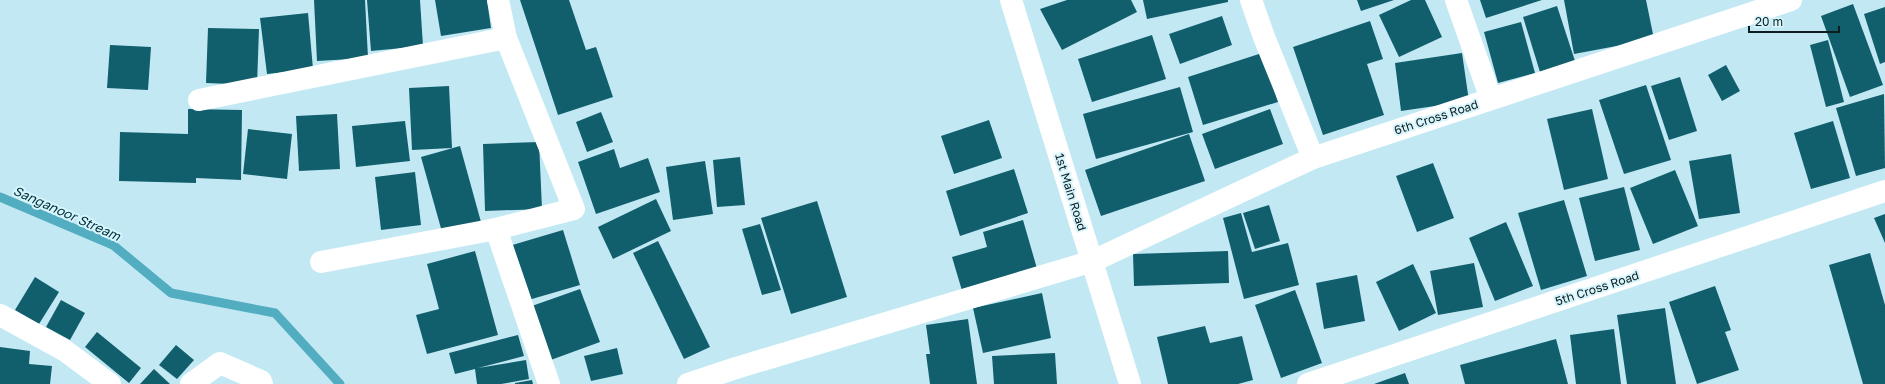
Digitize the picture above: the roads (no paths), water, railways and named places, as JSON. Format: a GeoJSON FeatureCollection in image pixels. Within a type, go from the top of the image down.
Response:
{"type":"FeatureCollection","features":[{"type":"Feature","properties":{"kind":"street"},"geometry":{"type":"LineString","coordinates":[[321,262],[496,229],[574,209],[506,38],[498,0]]}},
{"type":"Feature","properties":{"kind":"street","name":"1st Main Road"},"geometry":{"type":"LineString","coordinates":[[1011,0],[1130,384]]}},
{"type":"Feature","properties":{"kind":"street"},"geometry":{"type":"LineString","coordinates":[[1251,0],[1264,37],[1313,158]]}},
{"type":"Feature","properties":{"kind":"street"},"geometry":{"type":"LineString","coordinates":[[1456,0],[1491,99]]}},
{"type":"Feature","properties":{"kind":"street","name":"6th Cross Road"},"geometry":{"type":"LineString","coordinates":[[688,384],[736,368],[1093,261],[1313,158],[1791,0]]}},
{"type":"Feature","properties":{"kind":"street"},"geometry":{"type":"LineString","coordinates":[[199,100],[506,38]]}},
{"type":"Feature","properties":{"kind":"street","name":"5th Cross Road"},"geometry":{"type":"LineString","coordinates":[[1308,384],[1885,191]]}},
{"type":"Feature","properties":{"kind":"street"},"geometry":{"type":"LineString","coordinates":[[496,229],[549,384]]}},
{"type":"Feature","properties":{"kind":"street"},"geometry":{"type":"LineString","coordinates":[[0,314],[64,350],[110,384]]}},
{"type":"Feature","properties":{"kind":"street"},"geometry":{"type":"LineString","coordinates":[[191,384],[220,363],[261,382],[262,384]]}},
{"type":"Feature","properties":{"kind":"waterway","name":"Sanganoor Stream"},"geometry":{"type":"LineString","coordinates":[[0,197],[113,245],[171,293],[275,313],[340,384]]}}]}
